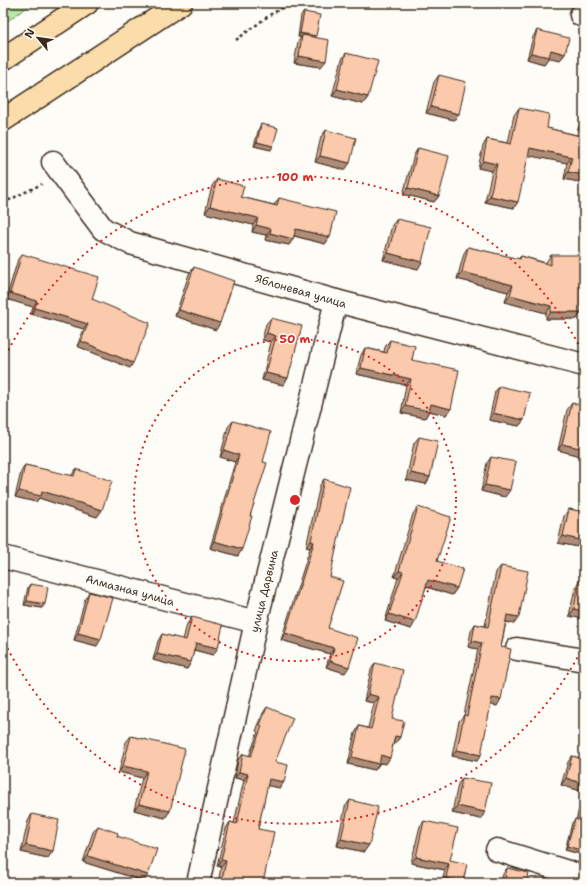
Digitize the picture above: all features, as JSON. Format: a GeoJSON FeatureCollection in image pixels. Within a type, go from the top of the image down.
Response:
{"type":"FeatureCollection","features":[{"type":"Feature","properties":{"kind":"main road"},"geometry":{"type":"LineString","coordinates":[[3,59],[87,3]]}},
{"type":"Feature","properties":{"kind":"main road"},"geometry":{"type":"LineString","coordinates":[[3,120],[181,3]]}},
{"type":"Feature","properties":{"kind":"street","name":"Яблоневая улица"},"geometry":{"type":"LineString","coordinates":[[58,168],[103,229],[130,243],[336,301],[584,365]]}},
{"type":"Feature","properties":{"kind":"street","name":"улица Дарвина"},"geometry":{"type":"LineString","coordinates":[[198,883],[256,622],[336,301]]}},
{"type":"Feature","properties":{"kind":"street","name":"Алмазная улица"},"geometry":{"type":"LineString","coordinates":[[3,557],[256,622]]}},
{"type":"Feature","properties":{"kind":"street"},"geometry":{"type":"LineString","coordinates":[[517,649],[584,660]]}},
{"type":"Feature","properties":{"kind":"street"},"geometry":{"type":"LineString","coordinates":[[496,850],[584,877]]}},
{"type":"Feature","properties":{"kind":"path"},"geometry":{"type":"LineString","coordinates":[[236,40],[271,14],[292,3]]}},
{"type":"Feature","properties":{"kind":"path"},"geometry":{"type":"LineString","coordinates":[[3,203],[58,168]]}},
{"type":"Feature","properties":{"kind":"green space"},"geometry":{"type":"Polygon","coordinates":[[[3,3],[33,3],[3,24],[3,3]]]}},
{"type":"Feature","properties":{"kind":"building"},"geometry":{"type":"Polygon","coordinates":[[[304,12],[320,15],[316,36],[300,33],[304,12]]]}},
{"type":"Feature","properties":{"kind":"building"},"geometry":{"type":"Polygon","coordinates":[[[537,30],[569,38],[565,54],[551,50],[549,57],[531,53],[537,30]]]}},
{"type":"Feature","properties":{"kind":"building"},"geometry":{"type":"Polygon","coordinates":[[[302,35],[329,40],[326,61],[299,56],[302,35]]]}},
{"type":"Feature","properties":{"kind":"building"},"geometry":{"type":"Polygon","coordinates":[[[346,53],[378,61],[368,97],[337,89],[346,53]]]}},
{"type":"Feature","properties":{"kind":"building"},"geometry":{"type":"Polygon","coordinates":[[[439,75],[466,82],[459,114],[431,107],[439,75]]]}},
{"type":"Feature","properties":{"kind":"building"},"geometry":{"type":"Polygon","coordinates":[[[519,108],[549,114],[547,128],[580,136],[583,121],[584,122],[584,175],[568,172],[572,157],[530,148],[518,202],[490,196],[497,164],[483,161],[487,139],[511,144],[519,108]]]}},
{"type":"Feature","properties":{"kind":"building"},"geometry":{"type":"Polygon","coordinates":[[[261,124],[278,128],[273,146],[257,142],[261,124]]]}},
{"type":"Feature","properties":{"kind":"building"},"geometry":{"type":"Polygon","coordinates":[[[326,130],[356,138],[350,163],[320,156],[326,130]]]}},
{"type":"Feature","properties":{"kind":"building"},"geometry":{"type":"Polygon","coordinates":[[[418,148],[449,156],[439,196],[408,188],[418,148]]]}},
{"type":"Feature","properties":{"kind":"building"},"geometry":{"type":"Polygon","coordinates":[[[217,179],[244,186],[241,197],[277,206],[279,198],[336,212],[330,237],[296,229],[293,239],[270,233],[271,229],[256,225],[258,218],[210,206],[217,179]]]}},
{"type":"Feature","properties":{"kind":"building"},"geometry":{"type":"Polygon","coordinates":[[[397,219],[431,227],[422,262],[388,253],[397,219]]]}},
{"type":"Feature","properties":{"kind":"building"},"geometry":{"type":"Polygon","coordinates":[[[468,247],[520,259],[521,256],[551,265],[551,255],[584,255],[584,280],[581,280],[581,312],[551,312],[551,306],[510,295],[513,285],[462,272],[468,247]]]}},
{"type":"Feature","properties":{"kind":"building"},"geometry":{"type":"Polygon","coordinates":[[[22,254],[99,277],[92,299],[150,323],[133,363],[81,341],[88,324],[35,308],[37,301],[10,293],[22,254]]]}},
{"type":"Feature","properties":{"kind":"building"},"geometry":{"type":"Polygon","coordinates":[[[194,267],[234,281],[220,323],[179,310],[194,267]]]}},
{"type":"Feature","properties":{"kind":"building"},"geometry":{"type":"Polygon","coordinates":[[[271,318],[302,326],[288,378],[266,373],[276,336],[267,333],[271,318]]]}},
{"type":"Feature","properties":{"kind":"building"},"geometry":{"type":"Polygon","coordinates":[[[390,340],[415,346],[412,360],[459,370],[451,409],[431,404],[429,411],[405,406],[411,379],[361,368],[365,348],[387,353],[390,340]]]}},
{"type":"Feature","properties":{"kind":"building"},"geometry":{"type":"Polygon","coordinates":[[[499,386],[530,393],[524,420],[493,413],[499,386]]]}},
{"type":"Feature","properties":{"kind":"building"},"geometry":{"type":"Polygon","coordinates":[[[572,403],[584,406],[584,449],[562,444],[572,403]]]}},
{"type":"Feature","properties":{"kind":"building"},"geometry":{"type":"Polygon","coordinates":[[[233,421],[271,432],[263,462],[267,463],[250,516],[252,516],[242,549],[214,541],[239,455],[224,450],[233,421]]]}},
{"type":"Feature","properties":{"kind":"building"},"geometry":{"type":"Polygon","coordinates":[[[419,437],[438,441],[430,477],[411,473],[419,437]]]}},
{"type":"Feature","properties":{"kind":"building"},"geometry":{"type":"Polygon","coordinates":[[[491,457],[516,462],[510,490],[485,485],[491,457]]]}},
{"type":"Feature","properties":{"kind":"building"},"geometry":{"type":"Polygon","coordinates":[[[25,465],[74,476],[76,469],[112,481],[102,510],[42,491],[41,496],[19,491],[25,465]]]}},
{"type":"Feature","properties":{"kind":"building"},"geometry":{"type":"Polygon","coordinates":[[[324,479],[350,487],[330,577],[343,581],[328,628],[358,638],[349,667],[330,661],[334,648],[285,633],[314,542],[311,541],[324,479]]]}},
{"type":"Feature","properties":{"kind":"building"},"geometry":{"type":"Polygon","coordinates":[[[418,507],[451,517],[437,561],[463,569],[457,588],[428,580],[415,622],[389,614],[403,572],[399,571],[418,507]]]}},
{"type":"Feature","properties":{"kind":"building"},"geometry":{"type":"Polygon","coordinates":[[[569,509],[584,512],[584,541],[563,536],[569,509]]]}},
{"type":"Feature","properties":{"kind":"building"},"geometry":{"type":"Polygon","coordinates":[[[501,566],[528,571],[519,617],[507,615],[501,647],[511,649],[501,699],[492,698],[481,755],[457,750],[464,715],[467,716],[482,643],[472,641],[475,624],[488,627],[501,566]]]}},
{"type":"Feature","properties":{"kind":"building"},"geometry":{"type":"Polygon","coordinates":[[[579,581],[584,582],[584,611],[574,609],[579,581]]]}},
{"type":"Feature","properties":{"kind":"building"},"geometry":{"type":"Polygon","coordinates":[[[30,584],[48,587],[45,604],[27,601],[30,584]]]}},
{"type":"Feature","properties":{"kind":"building"},"geometry":{"type":"Polygon","coordinates":[[[89,592],[113,598],[101,639],[78,633],[89,592]]]}},
{"type":"Feature","properties":{"kind":"building"},"geometry":{"type":"Polygon","coordinates":[[[192,617],[223,625],[218,648],[196,643],[191,662],[157,654],[162,634],[186,640],[192,617]]]}},
{"type":"Feature","properties":{"kind":"building"},"geometry":{"type":"Polygon","coordinates":[[[375,663],[403,670],[392,719],[404,721],[400,737],[395,736],[390,758],[381,755],[379,764],[352,757],[359,726],[371,729],[379,697],[368,694],[375,663]]]}},
{"type":"Feature","properties":{"kind":"building"},"geometry":{"type":"Polygon","coordinates":[[[267,707],[293,718],[275,762],[288,765],[284,782],[269,779],[258,829],[274,832],[263,883],[221,883],[226,861],[221,860],[230,822],[237,824],[248,774],[239,772],[243,754],[251,756],[267,707]]]}},
{"type":"Feature","properties":{"kind":"building"},"geometry":{"type":"Polygon","coordinates":[[[131,736],[185,749],[170,811],[139,804],[147,771],[123,766],[131,736]]]}},
{"type":"Feature","properties":{"kind":"building"},"geometry":{"type":"Polygon","coordinates":[[[572,756],[584,759],[584,784],[566,778],[572,756]]]}},
{"type":"Feature","properties":{"kind":"building"},"geometry":{"type":"Polygon","coordinates":[[[462,778],[491,783],[485,812],[457,806],[462,778]]]}},
{"type":"Feature","properties":{"kind":"building"},"geometry":{"type":"Polygon","coordinates":[[[350,800],[378,807],[369,845],[341,839],[350,800]]]}},
{"type":"Feature","properties":{"kind":"building"},"geometry":{"type":"Polygon","coordinates":[[[582,806],[584,807],[584,851],[567,846],[575,819],[578,820],[582,806]]]}},
{"type":"Feature","properties":{"kind":"building"},"geometry":{"type":"Polygon","coordinates":[[[32,814],[59,820],[53,851],[26,845],[32,814]]]}},
{"type":"Feature","properties":{"kind":"building"},"geometry":{"type":"Polygon","coordinates":[[[424,821],[458,828],[450,860],[467,864],[463,882],[446,878],[449,864],[416,857],[424,821]]]}},
{"type":"Feature","properties":{"kind":"building"},"geometry":{"type":"Polygon","coordinates":[[[98,826],[118,833],[117,836],[157,849],[148,875],[88,856],[98,826]]]}},
{"type":"Feature","properties":{"kind":"building"},"geometry":{"type":"Polygon","coordinates":[[[507,868],[529,873],[527,883],[504,883],[507,868]]]}}]}
